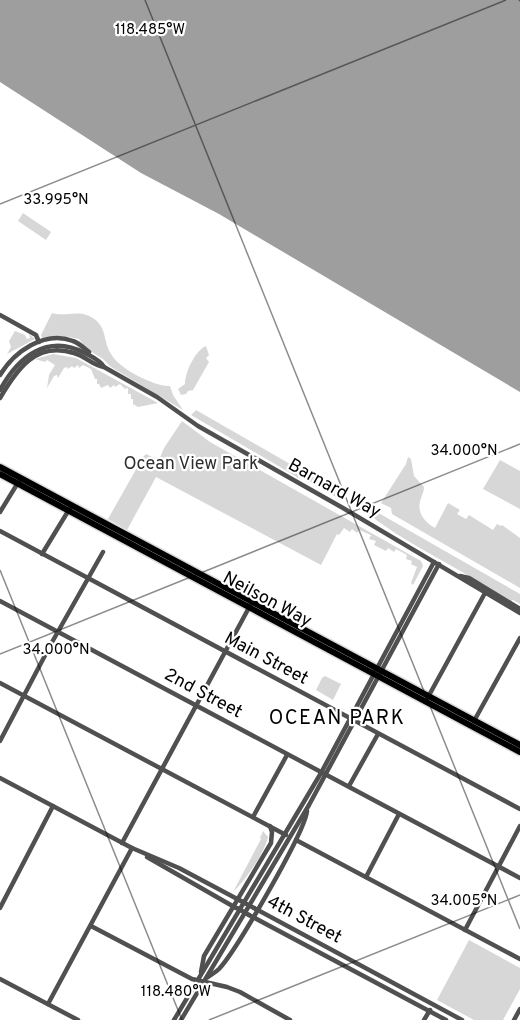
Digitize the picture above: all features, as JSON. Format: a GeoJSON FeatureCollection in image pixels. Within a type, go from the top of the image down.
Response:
{"type":"FeatureCollection","features":[{"type":"Feature","properties":{"kind":"main road","name":"Neilson Way"},"geometry":{"type":"LineString","coordinates":[[0,466],[19,481]]}},
{"type":"Feature","properties":{"kind":"main road","name":"Neilson Way"},"geometry":{"type":"LineString","coordinates":[[0,474],[19,481],[427,699],[520,745]]}},
{"type":"Feature","properties":{"kind":"main road","name":"Neilson Way"},"geometry":{"type":"LineString","coordinates":[[473,723],[520,752]]}},
{"type":"Feature","properties":{"kind":"street"},"geometry":{"type":"LineString","coordinates":[[0,315],[36,335],[39,342]]}},
{"type":"Feature","properties":{"kind":"street","name":"Barnard Way"},"geometry":{"type":"LineString","coordinates":[[0,375],[14,356],[39,342],[56,339],[70,340],[96,356],[105,367]]}},
{"type":"Feature","properties":{"kind":"street","name":"Barnard Way"},"geometry":{"type":"LineString","coordinates":[[0,390],[9,373],[21,360],[41,349],[70,347],[100,361]]}},
{"type":"Feature","properties":{"kind":"street","name":"Barnard Way"},"geometry":{"type":"LineString","coordinates":[[0,398],[17,370],[27,361],[53,351],[68,351],[105,367],[157,397],[198,426],[460,576],[520,614]]}},
{"type":"Feature","properties":{"kind":"street"},"geometry":{"type":"LineString","coordinates":[[0,512],[19,481]]}},
{"type":"Feature","properties":{"kind":"street"},"geometry":{"type":"LineString","coordinates":[[42,554],[70,508]]}},
{"type":"Feature","properties":{"kind":"street","name":"Main Street"},"geometry":{"type":"LineString","coordinates":[[0,531],[520,809]]}},
{"type":"Feature","properties":{"kind":"street"},"geometry":{"type":"LineString","coordinates":[[0,741],[103,552]]}},
{"type":"Feature","properties":{"kind":"street"},"geometry":{"type":"LineString","coordinates":[[271,843],[288,836],[309,805],[436,563]]}},
{"type":"Feature","properties":{"kind":"street","name":"Barnard Way"},"geometry":{"type":"LineString","coordinates":[[460,576],[472,580],[520,609]]}},
{"type":"Feature","properties":{"kind":"street"},"geometry":{"type":"LineString","coordinates":[[427,699],[485,593]]}},
{"type":"Feature","properties":{"kind":"street","name":"2nd Street"},"geometry":{"type":"LineString","coordinates":[[0,601],[520,878]]}},
{"type":"Feature","properties":{"kind":"street"},"geometry":{"type":"LineString","coordinates":[[122,843],[251,604]]}},
{"type":"Feature","properties":{"kind":"street"},"geometry":{"type":"LineString","coordinates":[[473,723],[520,638]]}},
{"type":"Feature","properties":{"kind":"street"},"geometry":{"type":"LineString","coordinates":[[0,682],[288,836]]}},
{"type":"Feature","properties":{"kind":"street"},"geometry":{"type":"LineString","coordinates":[[349,786],[378,734]]}},
{"type":"Feature","properties":{"kind":"street"},"geometry":{"type":"LineString","coordinates":[[253,817],[287,755]]}},
{"type":"Feature","properties":{"kind":"street"},"geometry":{"type":"LineString","coordinates":[[181,1020],[202,980],[324,774]]}},
{"type":"Feature","properties":{"kind":"street","name":"4th Street"},"geometry":{"type":"LineString","coordinates":[[0,778],[122,843],[179,868],[462,1020]]}},
{"type":"Feature","properties":{"kind":"street"},"geometry":{"type":"LineString","coordinates":[[174,1020],[202,980],[221,967],[296,840],[307,817],[309,805]]}},
{"type":"Feature","properties":{"kind":"street"},"geometry":{"type":"LineString","coordinates":[[0,908],[53,806]]}},
{"type":"Feature","properties":{"kind":"street"},"geometry":{"type":"LineString","coordinates":[[366,877],[399,814]]}},
{"type":"Feature","properties":{"kind":"street"},"geometry":{"type":"LineString","coordinates":[[202,980],[204,956],[239,901],[271,843],[270,826]]}},
{"type":"Feature","properties":{"kind":"street"},"geometry":{"type":"LineString","coordinates":[[465,930],[520,826]]}},
{"type":"Feature","properties":{"kind":"street"},"geometry":{"type":"LineString","coordinates":[[296,840],[520,959]]}},
{"type":"Feature","properties":{"kind":"street"},"geometry":{"type":"LineString","coordinates":[[48,1004],[132,848]]}},
{"type":"Feature","properties":{"kind":"street","name":"4th Street"},"geometry":{"type":"LineString","coordinates":[[132,848],[174,874],[446,1020]]}},
{"type":"Feature","properties":{"kind":"street"},"geometry":{"type":"LineString","coordinates":[[92,926],[202,980],[240,992],[290,1020]]}},
{"type":"Feature","properties":{"kind":"street"},"geometry":{"type":"LineString","coordinates":[[0,979],[78,1020]]}},
{"type":"Feature","properties":{"kind":"street"},"geometry":{"type":"LineString","coordinates":[[424,1020],[433,1005]]}},
{"type":"Feature","properties":{"kind":"street"},"geometry":{"type":"LineString","coordinates":[[514,1020],[520,1009]]}},
{"type":"Feature","properties":{"kind":"green space"},"geometry":{"type":"Polygon","coordinates":[[[23,213],[51,232],[46,240],[18,221],[23,213]]]}},
{"type":"Feature","properties":{"kind":"green space"},"geometry":{"type":"Polygon","coordinates":[[[52,313],[84,314],[95,320],[102,328],[108,348],[115,359],[138,376],[170,386],[183,410],[111,367],[87,349],[79,339],[64,336],[42,338],[41,335],[52,313]]]}},
{"type":"Feature","properties":{"kind":"green space"},"geometry":{"type":"Polygon","coordinates":[[[15,331],[25,335],[27,339],[30,338],[29,334],[35,339],[7,354],[11,347],[9,341],[15,331]]]}},
{"type":"Feature","properties":{"kind":"green space"},"geometry":{"type":"Polygon","coordinates":[[[206,346],[209,355],[206,358],[209,362],[193,390],[181,395],[178,389],[185,384],[191,362],[206,346]]]}},
{"type":"Feature","properties":{"kind":"green space"},"geometry":{"type":"Polygon","coordinates":[[[53,354],[76,358],[158,403],[138,407],[133,404],[128,388],[125,389],[120,384],[115,387],[114,385],[110,388],[108,385],[101,388],[91,369],[83,365],[79,368],[78,365],[74,368],[72,366],[68,369],[64,368],[58,378],[57,375],[54,376],[47,388],[49,375],[55,365],[47,360],[45,362],[35,359],[53,354]]]}},
{"type":"Feature","properties":{"kind":"green space"},"geometry":{"type":"Polygon","coordinates":[[[196,410],[344,495],[338,498],[307,480],[297,477],[191,415],[196,410]]]}},
{"type":"Feature","properties":{"kind":"green space","name":"Ocean View Park"},"geometry":{"type":"Polygon","coordinates":[[[182,421],[210,442],[421,561],[423,566],[413,585],[411,583],[417,567],[411,564],[412,561],[406,559],[407,555],[396,549],[394,552],[388,548],[386,551],[374,545],[376,541],[369,539],[371,535],[359,530],[357,533],[352,529],[350,532],[344,528],[339,535],[337,534],[321,565],[156,477],[127,530],[108,519],[143,457],[146,454],[159,460],[182,421]]]}},
{"type":"Feature","properties":{"kind":"green space"},"geometry":{"type":"Polygon","coordinates":[[[408,457],[411,459],[414,476],[424,487],[419,506],[421,514],[432,526],[435,528],[448,503],[460,510],[457,514],[466,519],[469,515],[493,530],[497,524],[502,525],[520,538],[520,588],[392,514],[391,508],[381,503],[406,464],[408,457]]]}},
{"type":"Feature","properties":{"kind":"green space"},"geometry":{"type":"Polygon","coordinates":[[[500,460],[520,471],[520,509],[483,489],[500,460]]]}},
{"type":"Feature","properties":{"kind":"green space"},"geometry":{"type":"Polygon","coordinates":[[[357,497],[363,504],[520,594],[520,604],[511,601],[389,529],[363,509],[355,499],[357,497]]]}},
{"type":"Feature","properties":{"kind":"green space"},"geometry":{"type":"Polygon","coordinates":[[[325,676],[341,684],[333,700],[316,690],[325,676]]]}},
{"type":"Feature","properties":{"kind":"green space"},"geometry":{"type":"Polygon","coordinates":[[[263,831],[268,837],[263,851],[233,892],[261,839],[263,831]]]}},
{"type":"Feature","properties":{"kind":"green space"},"geometry":{"type":"Polygon","coordinates":[[[469,940],[520,968],[520,989],[503,1020],[474,1020],[437,1000],[469,940]]]}},
{"type":"Feature","properties":{"kind":"shaded area"},"geometry":{"type":"Polygon","coordinates":[[[0,0],[520,0],[520,392],[219,214],[141,173],[0,82],[0,0]]]}},
{"type":"Feature","properties":{"kind":"district","name":"OCEAN PARK"},"geometry":{"type":"Point","coordinates":[337,719]}}]}
